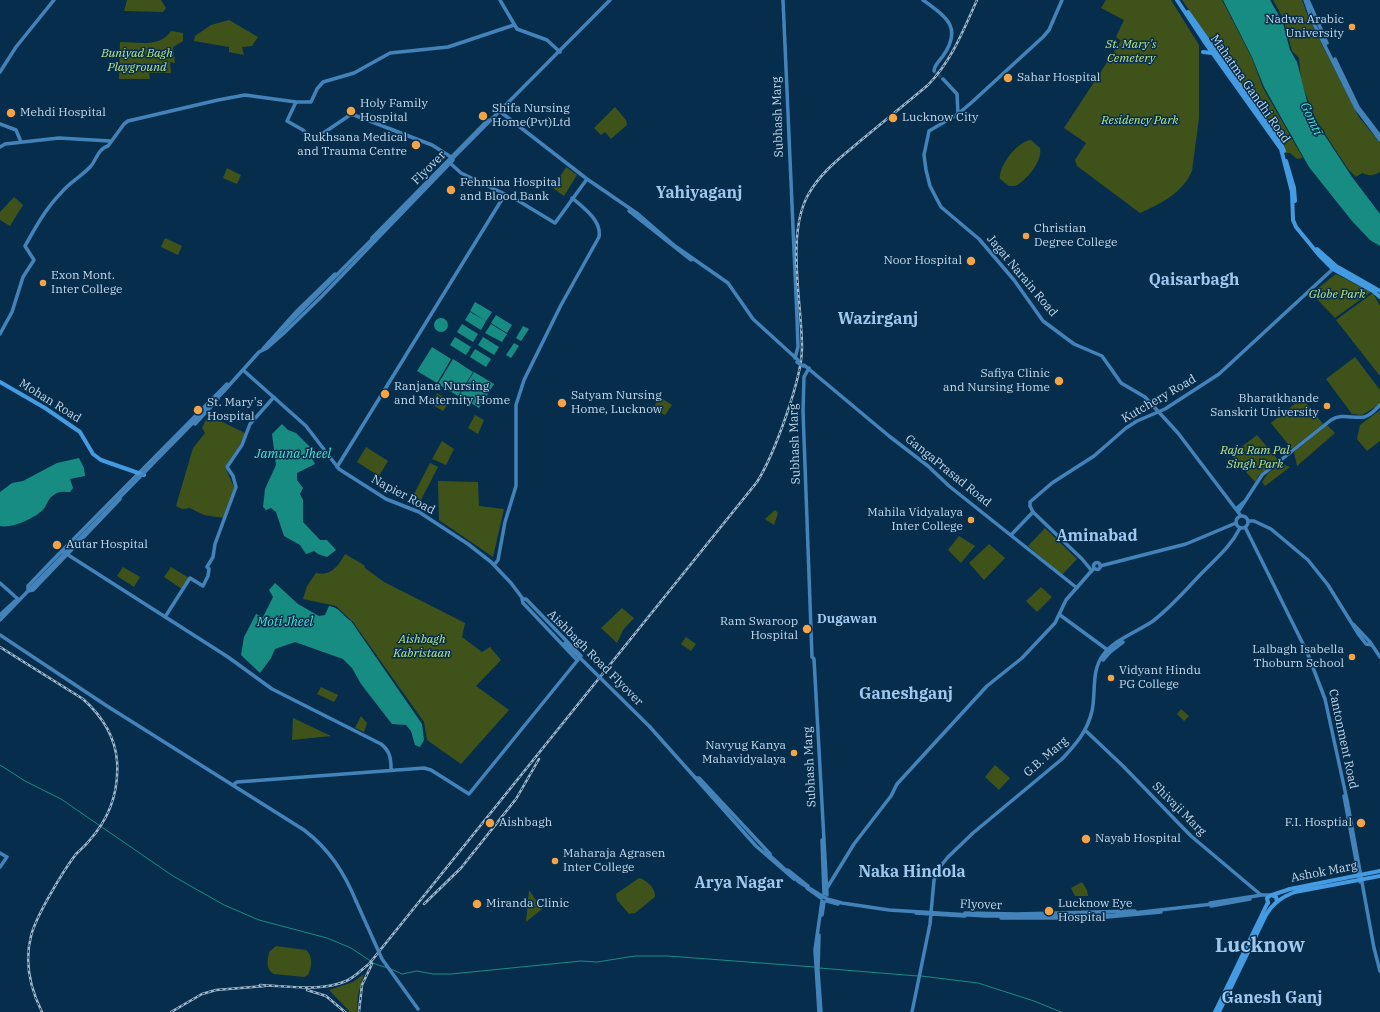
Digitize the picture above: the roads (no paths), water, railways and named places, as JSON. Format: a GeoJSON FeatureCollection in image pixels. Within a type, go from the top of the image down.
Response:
{"type":"FeatureCollection","features":[{"type":"Feature","properties":{"kind":"main road","name":"Mahatma Gandhi Road"},"geometry":{"type":"LineString","coordinates":[[1177,0],[1281,149],[1292,192],[1293,220],[1308,240],[1335,268],[1379,292]]}},
{"type":"Feature","properties":{"kind":"main road","name":"Mahatma Gandhi Road"},"geometry":{"type":"LineString","coordinates":[[1180,0],[1280,142],[1294,188],[1297,223],[1308,240]]}},
{"type":"Feature","properties":{"kind":"main road"},"geometry":{"type":"LineString","coordinates":[[1203,52],[1213,53]]}},
{"type":"Feature","properties":{"kind":"main road","name":"Mohan Road"},"geometry":{"type":"LineString","coordinates":[[0,382],[45,408],[80,432],[93,454],[101,460],[111,465],[142,474]]}},
{"type":"Feature","properties":{"kind":"main road","name":"Ashok Marg"},"geometry":{"type":"LineString","coordinates":[[1272,905],[1285,896],[1295,892],[1360,878],[1380,871]]}},
{"type":"Feature","properties":{"kind":"main road","name":"Ashok Marg"},"geometry":{"type":"LineString","coordinates":[[1269,898],[1290,889],[1380,876]]}},
{"type":"Feature","properties":{"kind":"main road"},"geometry":{"type":"LineString","coordinates":[[1269,898],[1276,897],[1277,902]]}},
{"type":"Feature","properties":{"kind":"main road"},"geometry":{"type":"LineString","coordinates":[[1215,1012],[1230,986],[1264,917],[1272,905],[1269,898]]}},
{"type":"Feature","properties":{"kind":"main road"},"geometry":{"type":"LineString","coordinates":[[1219,1012],[1269,898]]}},
{"type":"Feature","properties":{"kind":"street"},"geometry":{"type":"LineString","coordinates":[[0,72],[16,47],[54,0]]}},
{"type":"Feature","properties":{"kind":"street"},"geometry":{"type":"LineString","coordinates":[[499,0],[513,26],[521,31],[547,40],[558,50]]}},
{"type":"Feature","properties":{"kind":"street"},"geometry":{"type":"LineString","coordinates":[[0,620],[230,383],[244,371],[263,350],[284,333],[322,296],[450,163],[452,158],[558,50],[610,0]]}},
{"type":"Feature","properties":{"kind":"street","name":"Flyover"},"geometry":{"type":"LineString","coordinates":[[263,350],[610,0]]}},
{"type":"Feature","properties":{"kind":"street","name":"Subhash Marg"},"geometry":{"type":"LineString","coordinates":[[783,0],[797,318],[798,347],[796,360]]}},
{"type":"Feature","properties":{"kind":"street"},"geometry":{"type":"LineString","coordinates":[[923,0],[945,17],[952,25],[952,37],[934,71]]}},
{"type":"Feature","properties":{"kind":"street","name":"Jagat Narain Road"},"geometry":{"type":"LineString","coordinates":[[1062,0],[1048,30],[1043,37],[958,114],[929,131],[924,155],[930,186],[941,207],[979,239],[1014,280],[1043,321],[1074,344],[1102,356],[1121,383],[1145,398],[1178,433],[1241,516]]}},
{"type":"Feature","properties":{"kind":"street"},"geometry":{"type":"LineString","coordinates":[[1306,0],[1358,107],[1380,136]]}},
{"type":"Feature","properties":{"kind":"street"},"geometry":{"type":"LineString","coordinates":[[1306,0],[1312,20],[1356,108],[1380,140]]}},
{"type":"Feature","properties":{"kind":"street"},"geometry":{"type":"LineString","coordinates":[[0,334],[13,309],[23,277],[34,260],[25,246],[36,227],[61,192],[92,165],[99,153],[108,146],[110,141],[128,121],[245,94],[296,102],[311,102],[317,88],[323,82],[354,73],[390,53],[448,47],[513,26]]}},
{"type":"Feature","properties":{"kind":"street"},"geometry":{"type":"LineString","coordinates":[[944,79],[957,94],[958,114]]}},
{"type":"Feature","properties":{"kind":"street"},"geometry":{"type":"LineString","coordinates":[[296,102],[287,121],[303,130],[309,136],[320,136],[350,115],[354,115],[432,145],[452,158]]}},
{"type":"Feature","properties":{"kind":"street"},"geometry":{"type":"LineString","coordinates":[[499,111],[587,179],[638,214],[675,246],[728,283],[753,319],[796,360],[809,369]]}},
{"type":"Feature","properties":{"kind":"street"},"geometry":{"type":"LineString","coordinates":[[0,124],[16,130],[21,142]]}},
{"type":"Feature","properties":{"kind":"street"},"geometry":{"type":"LineString","coordinates":[[0,146],[59,138],[110,141]]}},
{"type":"Feature","properties":{"kind":"street"},"geometry":{"type":"LineString","coordinates":[[263,350],[264,346],[296,312],[369,241],[446,160],[452,158]]}},
{"type":"Feature","properties":{"kind":"street"},"geometry":{"type":"LineString","coordinates":[[446,160],[461,173],[504,196],[516,200],[555,223],[587,179]]}},
{"type":"Feature","properties":{"kind":"street"},"geometry":{"type":"LineString","coordinates":[[337,466],[504,196]]}},
{"type":"Feature","properties":{"kind":"street"},"geometry":{"type":"LineString","coordinates":[[494,565],[498,560],[505,522],[516,486],[516,405],[518,396],[524,380],[561,305],[599,237],[599,227],[572,198]]}},
{"type":"Feature","properties":{"kind":"street","name":"Kutchery Road"},"geometry":{"type":"LineString","coordinates":[[1033,512],[1030,502],[1052,483],[1094,456],[1126,428],[1157,412],[1219,374],[1335,268]]}},
{"type":"Feature","properties":{"kind":"street","name":"Subhash Marg"},"geometry":{"type":"LineString","coordinates":[[809,369],[804,377],[803,391],[812,657],[814,659],[827,888],[825,898]]}},
{"type":"Feature","properties":{"kind":"street","name":"GangaPrasad Road"},"geometry":{"type":"LineString","coordinates":[[809,369],[1077,588]]}},
{"type":"Feature","properties":{"kind":"street","name":"Napier Road"},"geometry":{"type":"LineString","coordinates":[[244,371],[312,432],[337,466],[386,499],[407,506],[468,544],[494,565],[511,583],[522,599],[523,603],[577,660]]}},
{"type":"Feature","properties":{"kind":"street"},"geometry":{"type":"LineString","coordinates":[[29,590],[33,590],[67,555],[206,404],[226,384],[230,383]]}},
{"type":"Feature","properties":{"kind":"street"},"geometry":{"type":"LineString","coordinates":[[165,617],[190,578],[202,586],[208,576],[210,569],[207,567],[213,557],[215,544],[236,487],[233,476],[227,467],[242,445],[250,424],[274,397]]}},
{"type":"Feature","properties":{"kind":"street"},"geometry":{"type":"LineString","coordinates":[[1237,511],[1246,501],[1262,475],[1331,420],[1339,416],[1362,417],[1378,410],[1380,405]]}},
{"type":"Feature","properties":{"kind":"street"},"geometry":{"type":"LineString","coordinates":[[29,590],[28,586],[62,551],[142,474]]}},
{"type":"Feature","properties":{"kind":"street"},"geometry":{"type":"LineString","coordinates":[[1011,535],[1033,512],[1093,570]]}},
{"type":"Feature","properties":{"kind":"street"},"geometry":{"type":"LineString","coordinates":[[827,888],[854,844],[891,796],[897,784],[983,689],[1022,658],[1055,623],[1066,600],[1093,570],[1098,569],[1100,566],[1186,544],[1236,523],[1237,518],[1241,516],[1246,517],[1248,521]]}},
{"type":"Feature","properties":{"kind":"street"},"geometry":{"type":"LineString","coordinates":[[1248,521],[1254,520],[1271,529],[1308,560],[1328,585],[1352,624],[1371,644],[1380,657]]}},
{"type":"Feature","properties":{"kind":"street"},"geometry":{"type":"LineString","coordinates":[[1236,523],[1240,528],[1245,527],[1248,521]]}},
{"type":"Feature","properties":{"kind":"street","name":"Cantonment Road"},"geometry":{"type":"LineString","coordinates":[[1245,527],[1316,672],[1325,699],[1374,948],[1380,971]]}},
{"type":"Feature","properties":{"kind":"street","name":"G.B. Marg"},"geometry":{"type":"LineString","coordinates":[[932,914],[934,880],[943,862],[998,811],[1062,759],[1087,732],[1092,710],[1096,669],[1099,661],[1109,651],[1160,616],[1230,546],[1240,528]]}},
{"type":"Feature","properties":{"kind":"street"},"geometry":{"type":"LineString","coordinates":[[62,551],[228,657],[272,689],[381,744],[388,751],[391,769]]}},
{"type":"Feature","properties":{"kind":"street"},"geometry":{"type":"LineString","coordinates":[[0,583],[19,600]]}},
{"type":"Feature","properties":{"kind":"street"},"geometry":{"type":"LineString","coordinates":[[233,785],[237,782],[261,779],[391,769],[424,768],[431,770],[469,794],[581,656],[526,599],[522,599]]}},
{"type":"Feature","properties":{"kind":"street","name":"Aishbagh Road Flyover"},"geometry":{"type":"LineString","coordinates":[[522,599],[591,670],[654,731],[760,848],[784,872],[825,898],[844,903],[932,914],[1096,913],[1140,911],[1219,903]]}},
{"type":"Feature","properties":{"kind":"street"},"geometry":{"type":"LineString","coordinates":[[0,616],[15,601],[19,600]]}},
{"type":"Feature","properties":{"kind":"street"},"geometry":{"type":"LineString","coordinates":[[1060,614],[1109,651]]}},
{"type":"Feature","properties":{"kind":"street"},"geometry":{"type":"LineString","coordinates":[[0,637],[315,838],[337,863],[382,959],[420,1010]]}},
{"type":"Feature","properties":{"kind":"street"},"geometry":{"type":"LineString","coordinates":[[812,657],[825,898],[818,940],[817,971],[820,1012]]}},
{"type":"Feature","properties":{"kind":"street"},"geometry":{"type":"LineString","coordinates":[[913,1012],[932,914],[937,876],[944,864],[983,827],[1072,753],[1087,732]]}},
{"type":"Feature","properties":{"kind":"street","name":"Shivaji Marg"},"geometry":{"type":"LineString","coordinates":[[1087,732],[1191,836],[1262,896]]}},
{"type":"Feature","properties":{"kind":"street","name":"Flyover"},"geometry":{"type":"LineString","coordinates":[[760,848],[799,882],[827,899],[842,904],[889,910],[986,916],[1088,916],[1115,915],[1219,903]]}},
{"type":"Feature","properties":{"kind":"street"},"geometry":{"type":"LineString","coordinates":[[0,853],[7,857],[0,868]]}},
{"type":"Feature","properties":{"kind":"street"},"geometry":{"type":"LineString","coordinates":[[826,872],[836,875]]}},
{"type":"Feature","properties":{"kind":"street"},"geometry":{"type":"LineString","coordinates":[[1219,903],[1262,896],[1269,898]]}},
{"type":"Feature","properties":{"kind":"water","name":"Gomtī"},"geometry":{"type":"Polygon","coordinates":[[[1223,0],[1270,0],[1283,23],[1290,50],[1297,62],[1310,113],[1352,177],[1380,214],[1380,246],[1370,240],[1352,221],[1309,167],[1264,87],[1252,57],[1223,0]]]}},
{"type":"Feature","properties":{"kind":"water"},"geometry":{"type":"Polygon","coordinates":[[[475,302],[492,312],[486,321],[470,311],[475,302]]]}},
{"type":"Feature","properties":{"kind":"water"},"geometry":{"type":"Polygon","coordinates":[[[470,312],[486,321],[481,330],[465,320],[470,312]]]}},
{"type":"Feature","properties":{"kind":"water"},"geometry":{"type":"Polygon","coordinates":[[[496,315],[512,325],[507,333],[491,323],[496,315]]]}},
{"type":"Feature","properties":{"kind":"water"},"geometry":{"type":"Polygon","coordinates":[[[438,318],[444,318],[448,322],[448,328],[444,332],[438,332],[434,328],[434,322],[438,318]]]}},
{"type":"Feature","properties":{"kind":"water"},"geometry":{"type":"Polygon","coordinates":[[[462,324],[478,334],[473,342],[457,332],[462,324]]]}},
{"type":"Feature","properties":{"kind":"water"},"geometry":{"type":"Polygon","coordinates":[[[491,324],[507,334],[502,342],[485,333],[491,324]]]}},
{"type":"Feature","properties":{"kind":"water"},"geometry":{"type":"Polygon","coordinates":[[[523,326],[529,329],[521,341],[516,338],[523,326]]]}},
{"type":"Feature","properties":{"kind":"water"},"geometry":{"type":"Polygon","coordinates":[[[455,337],[471,347],[466,355],[450,345],[455,337]]]}},
{"type":"Feature","properties":{"kind":"water"},"geometry":{"type":"Polygon","coordinates":[[[483,337],[499,347],[494,355],[478,345],[483,337]]]}},
{"type":"Feature","properties":{"kind":"water"},"geometry":{"type":"Polygon","coordinates":[[[514,343],[519,346],[511,358],[506,355],[514,343]]]}},
{"type":"Feature","properties":{"kind":"water"},"geometry":{"type":"Polygon","coordinates":[[[432,347],[451,359],[437,383],[417,371],[432,347]]]}},
{"type":"Feature","properties":{"kind":"water"},"geometry":{"type":"Polygon","coordinates":[[[475,349],[491,359],[486,367],[470,357],[475,349]]]}},
{"type":"Feature","properties":{"kind":"water"},"geometry":{"type":"Polygon","coordinates":[[[453,359],[473,372],[458,396],[438,384],[453,359]]]}},
{"type":"Feature","properties":{"kind":"water"},"geometry":{"type":"Polygon","coordinates":[[[474,372],[494,384],[479,408],[459,396],[474,372]]]}},
{"type":"Feature","properties":{"kind":"water","name":"Jamuna Jheel"},"geometry":{"type":"Polygon","coordinates":[[[282,424],[288,430],[296,433],[313,450],[311,457],[315,464],[297,473],[297,480],[303,488],[300,494],[303,500],[303,522],[320,540],[327,540],[336,550],[327,557],[314,551],[306,554],[300,545],[284,536],[276,512],[271,508],[266,510],[263,507],[265,489],[276,465],[272,434],[282,424]]]}},
{"type":"Feature","properties":{"kind":"water"},"geometry":{"type":"Polygon","coordinates":[[[79,458],[84,468],[85,476],[70,479],[73,488],[70,492],[60,492],[54,494],[42,511],[31,518],[11,526],[0,526],[0,492],[12,483],[23,481],[57,463],[79,458]]]}},
{"type":"Feature","properties":{"kind":"water","name":"Moti Jheel"},"geometry":{"type":"Polygon","coordinates":[[[275,583],[298,604],[319,616],[325,615],[329,606],[338,610],[351,621],[422,724],[424,740],[420,747],[415,745],[411,731],[406,725],[392,724],[361,684],[352,668],[343,659],[295,642],[275,649],[271,658],[260,673],[241,655],[244,637],[256,614],[263,617],[273,597],[269,590],[275,583]]]}},
{"type":"Feature","properties":{"kind":"waterway"},"geometry":{"type":"LineString","coordinates":[[0,765],[25,781],[61,799],[173,876],[224,905],[259,920],[327,938],[351,948],[375,964],[388,968]]}},
{"type":"Feature","properties":{"kind":"waterway"},"geometry":{"type":"LineString","coordinates":[[391,969],[402,974],[417,971],[433,974],[451,974],[581,961],[597,962],[635,956],[668,956],[814,967]]}},
{"type":"Feature","properties":{"kind":"waterway"},"geometry":{"type":"LineString","coordinates":[[819,968],[918,976]]}},
{"type":"Feature","properties":{"kind":"waterway"},"geometry":{"type":"LineString","coordinates":[[921,976],[978,983],[1034,1001],[1061,1012]]}},
{"type":"Feature","properties":{"kind":"tunnel"},"geometry":{"type":"LineString","coordinates":[[934,71],[943,79]]}},
{"type":"Feature","properties":{"kind":"railway"},"geometry":{"type":"LineString","coordinates":[[260,985],[304,988],[326,986],[346,981],[369,964],[757,482],[779,436],[792,397],[801,362],[802,348],[796,249],[801,211],[808,195],[817,181],[834,163],[928,85],[944,66],[956,45],[977,0]]}},
{"type":"Feature","properties":{"kind":"railway"},"geometry":{"type":"LineString","coordinates":[[0,647],[83,699],[90,705],[102,719],[114,743],[116,752],[116,783],[107,814],[96,832],[86,845],[76,854],[64,871],[38,917],[31,936],[28,956],[29,975],[34,994],[42,1012]]}},
{"type":"Feature","properties":{"kind":"railway"},"geometry":{"type":"LineString","coordinates":[[424,904],[461,868],[516,799],[539,759]]}},
{"type":"Feature","properties":{"kind":"railway"},"geometry":{"type":"LineString","coordinates":[[359,1012],[362,985],[372,964]]}},
{"type":"Feature","properties":{"kind":"railway"},"geometry":{"type":"LineString","coordinates":[[171,1012],[202,994],[216,990],[265,986]]}},
{"type":"Feature","properties":{"kind":"railway"},"geometry":{"type":"LineString","coordinates":[[307,990],[326,996],[345,1012]]}},
{"type":"Feature","properties":{"kind":"place","name":"Nadwa Arabic University"},"geometry":{"type":"Point","coordinates":[1352,27]}},
{"type":"Feature","properties":{"kind":"place","name":"Sahar Hospital"},"geometry":{"type":"Point","coordinates":[1008,78]}},
{"type":"Feature","properties":{"kind":"place","name":"Holy Family Hospital"},"geometry":{"type":"Point","coordinates":[351,111]}},
{"type":"Feature","properties":{"kind":"place","name":"Mehdi Hospital"},"geometry":{"type":"Point","coordinates":[11,113]}},
{"type":"Feature","properties":{"kind":"place","name":"Shifa Nursing Home(Pvt)Ltd"},"geometry":{"type":"Point","coordinates":[483,116]}},
{"type":"Feature","properties":{"kind":"place","name":"Lucknow City"},"geometry":{"type":"Point","coordinates":[893,118]}},
{"type":"Feature","properties":{"kind":"place","name":"Rukhsana Medical and Trauma Centre"},"geometry":{"type":"Point","coordinates":[416,145]}},
{"type":"Feature","properties":{"kind":"place","name":"Fehmina Hospital and Blood Bank"},"geometry":{"type":"Point","coordinates":[451,190]}},
{"type":"Feature","properties":{"kind":"place","name":"Christian Degree College"},"geometry":{"type":"Point","coordinates":[1026,236]}},
{"type":"Feature","properties":{"kind":"place","name":"Noor Hospital"},"geometry":{"type":"Point","coordinates":[971,261]}},
{"type":"Feature","properties":{"kind":"place","name":"Exon Mont. Inter College"},"geometry":{"type":"Point","coordinates":[43,283]}},
{"type":"Feature","properties":{"kind":"place","name":"Safiya Clinic and Nursing Home"},"geometry":{"type":"Point","coordinates":[1059,381]}},
{"type":"Feature","properties":{"kind":"place","name":"Ranjana Nursing and Maternity Home"},"geometry":{"type":"Point","coordinates":[385,394]}},
{"type":"Feature","properties":{"kind":"place","name":"Satyam Nursing Home, Lucknow"},"geometry":{"type":"Point","coordinates":[562,403]}},
{"type":"Feature","properties":{"kind":"place","name":"Bharatkhande Sanskrit University"},"geometry":{"type":"Point","coordinates":[1327,406]}},
{"type":"Feature","properties":{"kind":"place","name":"St. Mary's Hospital"},"geometry":{"type":"Point","coordinates":[198,410]}},
{"type":"Feature","properties":{"kind":"place","name":"Mahila Vidyalaya Inter College"},"geometry":{"type":"Point","coordinates":[971,520]}},
{"type":"Feature","properties":{"kind":"place","name":"Autar Hospital"},"geometry":{"type":"Point","coordinates":[57,545]}},
{"type":"Feature","properties":{"kind":"place","name":"Ram Swaroop Hospital"},"geometry":{"type":"Point","coordinates":[807,629]}},
{"type":"Feature","properties":{"kind":"place","name":"Lalbagh Isabella Thoburn School"},"geometry":{"type":"Point","coordinates":[1352,657]}},
{"type":"Feature","properties":{"kind":"place","name":"Vidyant Hindu PG College"},"geometry":{"type":"Point","coordinates":[1111,678]}},
{"type":"Feature","properties":{"kind":"place","name":"Navyug Kanya Mahavidyalaya"},"geometry":{"type":"Point","coordinates":[794,753]}},
{"type":"Feature","properties":{"kind":"place","name":"Aishbagh"},"geometry":{"type":"Point","coordinates":[490,823]}},
{"type":"Feature","properties":{"kind":"place","name":"F.I. Hosptial"},"geometry":{"type":"Point","coordinates":[1361,823]}},
{"type":"Feature","properties":{"kind":"place","name":"Nayab Hospital"},"geometry":{"type":"Point","coordinates":[1086,839]}},
{"type":"Feature","properties":{"kind":"place","name":"Maharaja Agrasen Inter College"},"geometry":{"type":"Point","coordinates":[555,861]}},
{"type":"Feature","properties":{"kind":"place","name":"Miranda Clinic"},"geometry":{"type":"Point","coordinates":[477,904]}},
{"type":"Feature","properties":{"kind":"place","name":"Lucknow Eye Hospital"},"geometry":{"type":"Point","coordinates":[1049,911]}},
{"type":"Feature","properties":{"kind":"district","name":"Yahiyaganj"},"geometry":{"type":"Point","coordinates":[699,193]}},
{"type":"Feature","properties":{"kind":"district","name":"Qaisarbagh"},"geometry":{"type":"Point","coordinates":[1194,280]}},
{"type":"Feature","properties":{"kind":"district","name":"Wazirganj"},"geometry":{"type":"Point","coordinates":[878,319]}},
{"type":"Feature","properties":{"kind":"district","name":"Aminabad"},"geometry":{"type":"Point","coordinates":[1097,536]}},
{"type":"Feature","properties":{"kind":"district","name":"Dugawan"},"geometry":{"type":"Point","coordinates":[847,619]}},
{"type":"Feature","properties":{"kind":"district","name":"Ganeshganj"},"geometry":{"type":"Point","coordinates":[906,694]}},
{"type":"Feature","properties":{"kind":"district","name":"Naka Hindola"},"geometry":{"type":"Point","coordinates":[912,872]}},
{"type":"Feature","properties":{"kind":"district","name":"Arya Nagar"},"geometry":{"type":"Point","coordinates":[739,883]}},
{"type":"Feature","properties":{"kind":"district","name":"Lucknow"},"geometry":{"type":"Point","coordinates":[1260,946]}},
{"type":"Feature","properties":{"kind":"district","name":"Ganesh Ganj"},"geometry":{"type":"Point","coordinates":[1272,998]}},
{"type":"Feature","properties":{"kind":"park label","name":"St. Mary's Cemetery"},"geometry":{"type":"Point","coordinates":[1131,52]}},
{"type":"Feature","properties":{"kind":"park label","name":"Buniyad Bagh Playground"},"geometry":{"type":"Point","coordinates":[137,61]}},
{"type":"Feature","properties":{"kind":"park label","name":"Residency Park"},"geometry":{"type":"Point","coordinates":[1140,121]}},
{"type":"Feature","properties":{"kind":"park label","name":"Globe Park"},"geometry":{"type":"Point","coordinates":[1337,295]}},
{"type":"Feature","properties":{"kind":"park label","name":"Raja Ram Pal Singh Park"},"geometry":{"type":"Point","coordinates":[1255,458]}},
{"type":"Feature","properties":{"kind":"park label","name":"Aishbagh Kabristaan"},"geometry":{"type":"Point","coordinates":[422,647]}}]}
